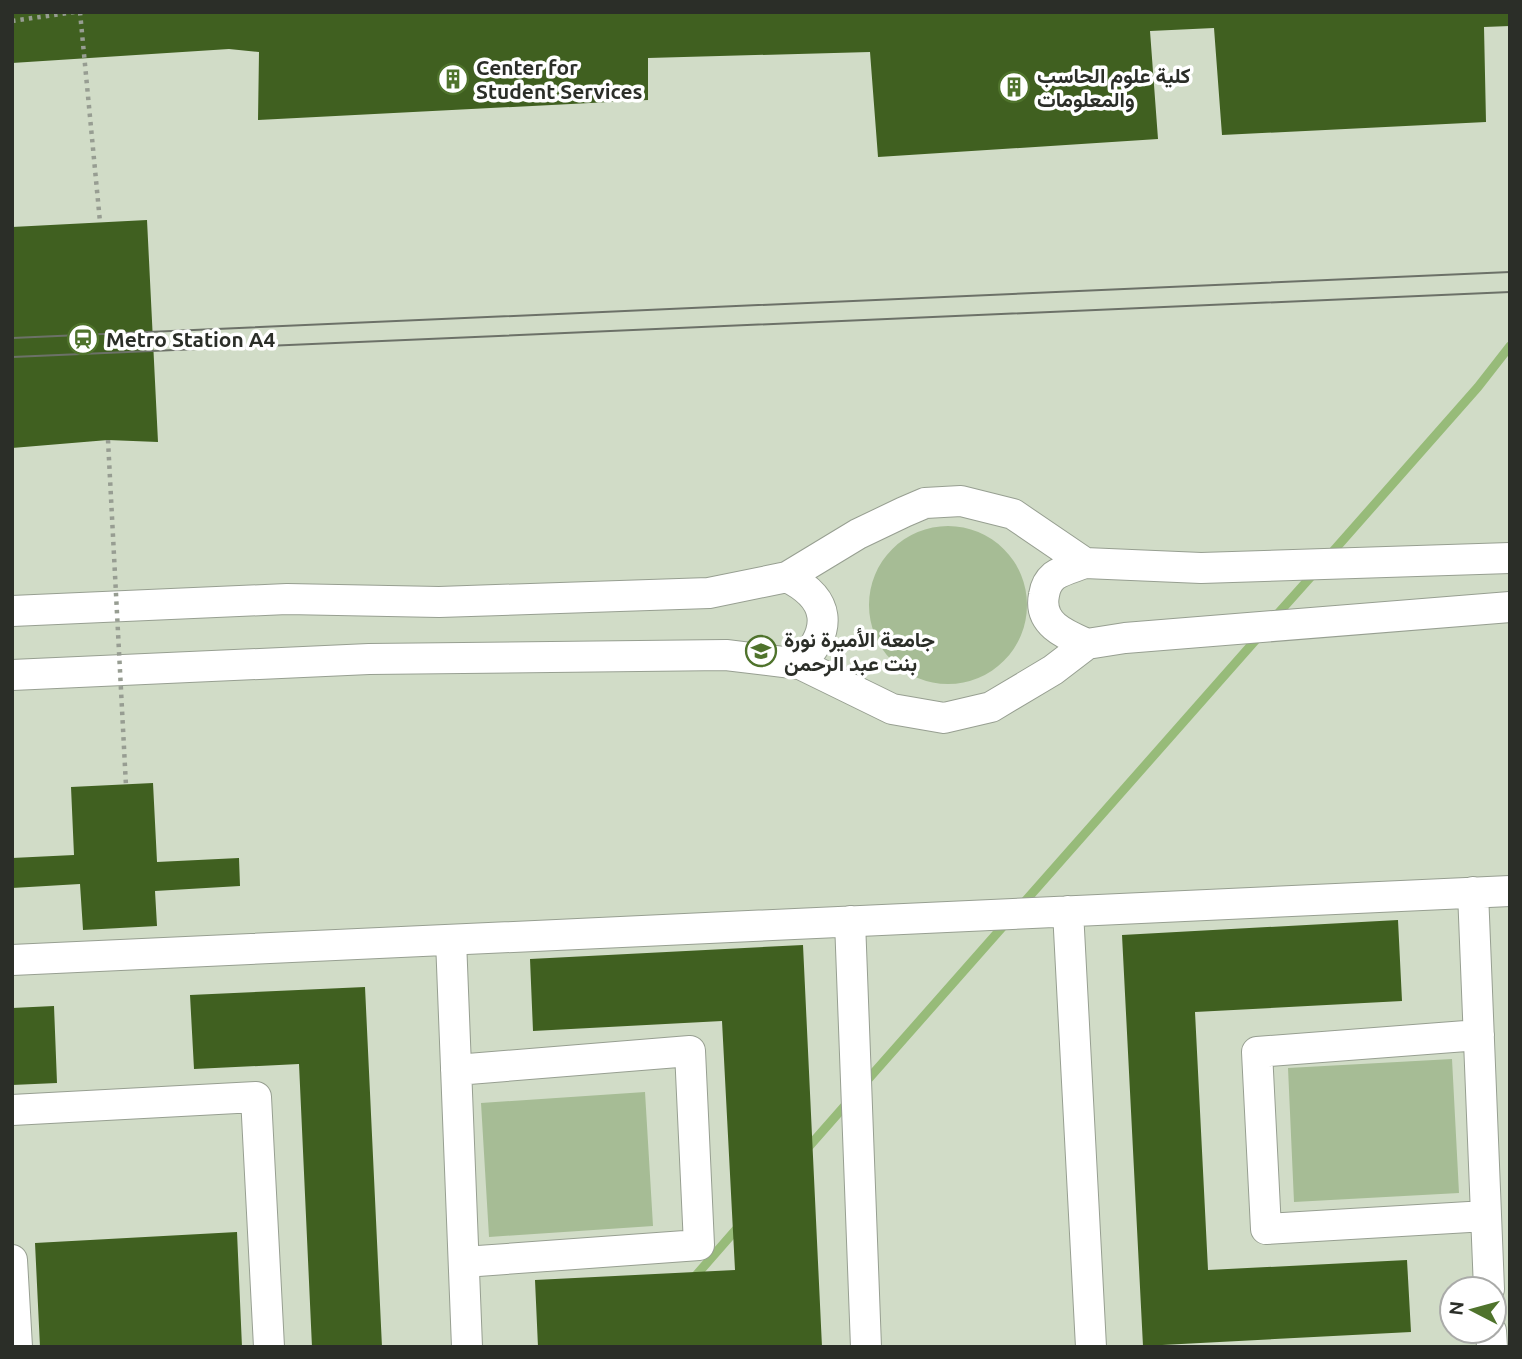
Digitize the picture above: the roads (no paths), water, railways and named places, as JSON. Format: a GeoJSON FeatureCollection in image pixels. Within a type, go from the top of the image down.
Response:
{"type":"FeatureCollection","features":[{"type":"Feature","properties":{"kind":"street"},"geometry":{"type":"LineString","coordinates":[[12,611],[287,599],[439,602],[709,593],[787,577],[858,534],[904,512],[925,503],[961,501],[1013,514],[1085,563]]}},
{"type":"Feature","properties":{"kind":"street"},"geometry":{"type":"LineString","coordinates":[[1087,644],[1062,633],[1050,623],[1043,598],[1047,585],[1055,575],[1085,563],[1200,568],[1510,558]]}},
{"type":"Feature","properties":{"kind":"street"},"geometry":{"type":"LineString","coordinates":[[787,577],[808,588],[820,603],[822,628],[815,648],[800,664]]}},
{"type":"Feature","properties":{"kind":"street"},"geometry":{"type":"LineString","coordinates":[[12,675],[369,659],[726,655],[800,664],[892,709],[944,718],[991,707],[1053,670],[1087,644],[1125,638],[1510,607]]}},
{"type":"Feature","properties":{"kind":"street"},"geometry":{"type":"LineString","coordinates":[[12,960],[1510,891]]}},
{"type":"Feature","properties":{"kind":"street"},"geometry":{"type":"LineString","coordinates":[[1473,892],[1488,1275]]}},
{"type":"Feature","properties":{"kind":"street"},"geometry":{"type":"LineString","coordinates":[[1069,911],[1091,1347]]}},
{"type":"Feature","properties":{"kind":"street"},"geometry":{"type":"LineString","coordinates":[[850,921],[866,1347]]}},
{"type":"Feature","properties":{"kind":"street"},"geometry":{"type":"LineString","coordinates":[[451,940],[467,1347]]}},
{"type":"Feature","properties":{"kind":"street"},"geometry":{"type":"LineString","coordinates":[[1479,1035],[1257,1052],[1266,1229],[1486,1216]]}},
{"type":"Feature","properties":{"kind":"street"},"geometry":{"type":"LineString","coordinates":[[456,1070],[690,1051],[698,1245],[464,1262]]}},
{"type":"Feature","properties":{"kind":"street"},"geometry":{"type":"LineString","coordinates":[[12,1110],[256,1097],[269,1347]]}},
{"type":"Feature","properties":{"kind":"street"},"geometry":{"type":"LineString","coordinates":[[12,1260],[17,1347]]}},
{"type":"Feature","properties":{"kind":"waterway"},"geometry":{"type":"LineString","coordinates":[[1328,557],[1478,387],[1510,346]]}},
{"type":"Feature","properties":{"kind":"waterway"},"geometry":{"type":"LineString","coordinates":[[1274,618],[1316,571]]}},
{"type":"Feature","properties":{"kind":"waterway"},"geometry":{"type":"LineString","coordinates":[[1020,907],[1261,634]]}},
{"type":"Feature","properties":{"kind":"waterway"},"geometry":{"type":"LineString","coordinates":[[863,1085],[1006,923]]}},
{"type":"Feature","properties":{"kind":"waterway"},"geometry":{"type":"LineString","coordinates":[[805,1151],[849,1101]]}},
{"type":"Feature","properties":{"kind":"waterway"},"geometry":{"type":"LineString","coordinates":[[692,1280],[740,1225]]}},
{"type":"Feature","properties":{"kind":"tram line"},"geometry":{"type":"LineString","coordinates":[[12,338],[1510,272]]}},
{"type":"Feature","properties":{"kind":"tram line"},"geometry":{"type":"LineString","coordinates":[[12,357],[1510,292]]}},
{"type":"Feature","properties":{"kind":"place","name":"Center for Student Services"},"geometry":{"type":"Point","coordinates":[453,79]}},
{"type":"Feature","properties":{"kind":"place","name":"كلية علوم الحاسب والمعلومات"},"geometry":{"type":"Point","coordinates":[1014,87]}},
{"type":"Feature","properties":{"kind":"place","name":"Metro Station A4"},"geometry":{"type":"Point","coordinates":[83,339]}},
{"type":"Feature","properties":{"kind":"place","name":"جامعة الأميرة نورة بنت عبد الرحمن"},"geometry":{"type":"Point","coordinates":[761,651]}}]}
